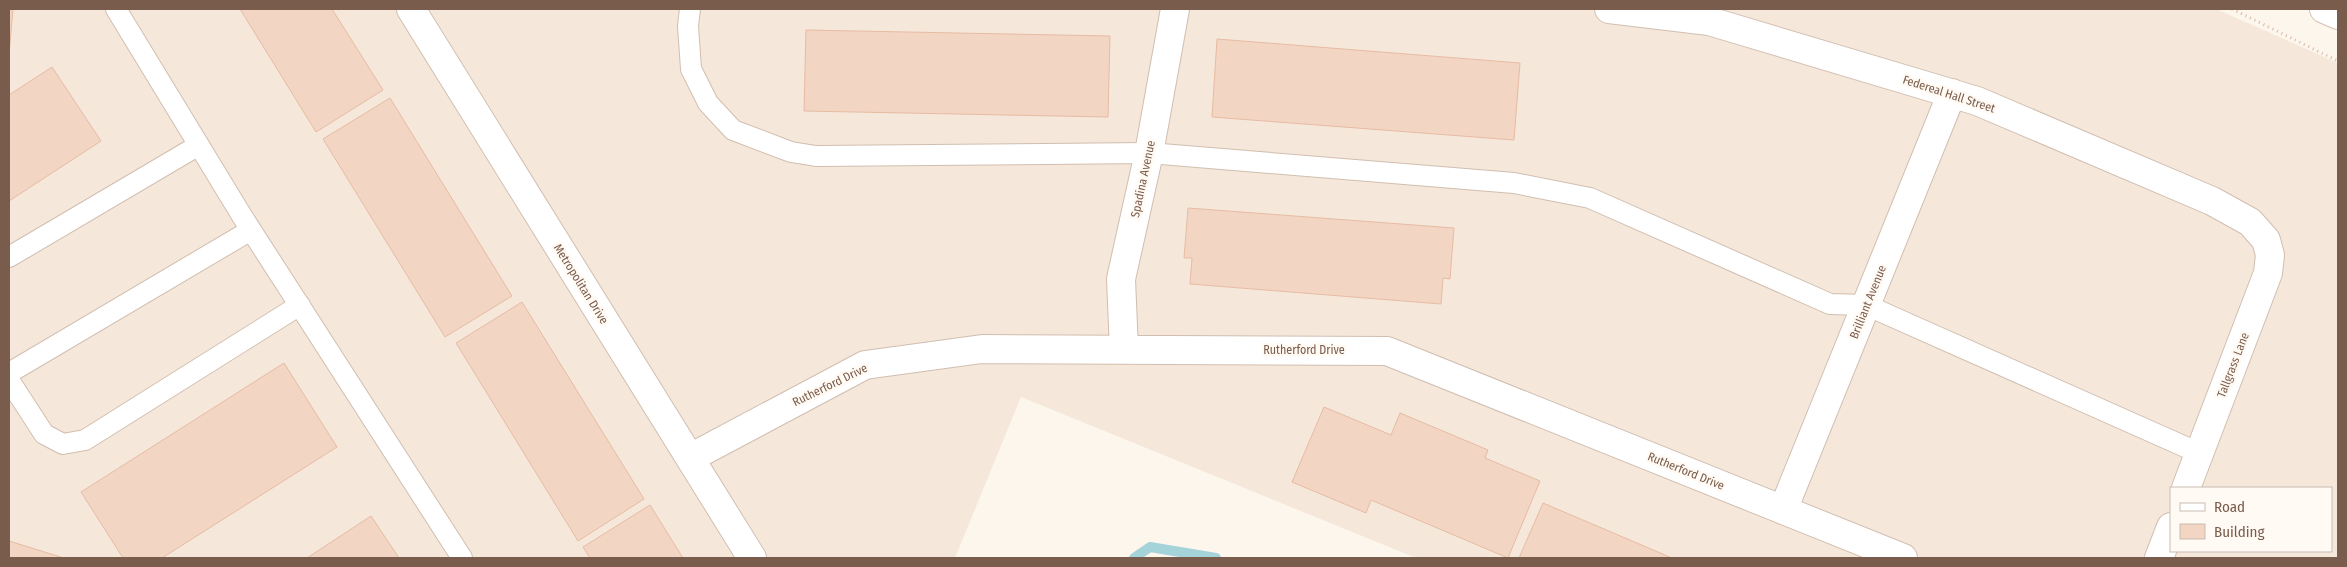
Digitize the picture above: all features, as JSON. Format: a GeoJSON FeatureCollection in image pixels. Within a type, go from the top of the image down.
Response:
{"type":"FeatureCollection","features":[{"type":"Feature","properties":{"kind":"street","name":"Spadina Avenue"},"geometry":{"type":"LineString","coordinates":[[1124,350],[1121,279],[1149,153],[1176,9]]}},
{"type":"Feature","properties":{"kind":"street"},"geometry":{"type":"LineString","coordinates":[[2324,9],[2338,15]]}},
{"type":"Feature","properties":{"kind":"street","name":"Metropolitan Drive"},"geometry":{"type":"LineString","coordinates":[[416,10],[752,558]]}},
{"type":"Feature","properties":{"kind":"street","name":"Federeal Hall Street"},"geometry":{"type":"LineString","coordinates":[[1625,10],[1709,21],[1977,100],[2212,201],[2250,222],[2266,240]]}},
{"type":"Feature","properties":{"kind":"street","name":"Brilliant Avenue"},"geometry":{"type":"LineString","coordinates":[[1783,510],[1952,93]]}},
{"type":"Feature","properties":{"kind":"street","name":"Tallgrass Lane"},"geometry":{"type":"LineString","coordinates":[[2186,487],[2268,273],[2270,255],[2266,240]]}},
{"type":"Feature","properties":{"kind":"street","name":"Rutherford Drive"},"geometry":{"type":"LineString","coordinates":[[690,458],[865,365],[982,349],[1387,351],[1903,558]]}},
{"type":"Feature","properties":{"kind":"street"},"geometry":{"type":"LineString","coordinates":[[2159,558],[2170,530]]}},
{"type":"Feature","properties":{"kind":"lane"},"geometry":{"type":"LineString","coordinates":[[116,9],[251,230],[462,558]]}},
{"type":"Feature","properties":{"kind":"lane"},"geometry":{"type":"LineString","coordinates":[[690,9],[688,26],[691,69],[708,103],[734,130],[791,152],[816,156],[1149,153],[1514,183],[1590,198],[1830,304],[1866,305],[2199,453]]}},
{"type":"Feature","properties":{"kind":"lane"},"geometry":{"type":"LineString","coordinates":[[9,257],[199,146]]}},
{"type":"Feature","properties":{"kind":"lane"},"geometry":{"type":"LineString","coordinates":[[9,373],[251,230]]}},
{"type":"Feature","properties":{"kind":"lane"},"geometry":{"type":"LineString","coordinates":[[9,380],[44,434],[63,444],[85,440],[300,305]]}},
{"type":"Feature","properties":{"kind":"path"},"geometry":{"type":"LineString","coordinates":[[2232,9],[2338,61]]}},
{"type":"Feature","properties":{"kind":"shaded area"},"geometry":{"type":"Polygon","coordinates":[[[9,9],[2216,9],[2338,63],[2338,558],[1416,558],[1021,397],[955,558],[9,558],[9,9]]]}},
{"type":"Feature","properties":{"kind":"building"},"geometry":{"type":"Polygon","coordinates":[[[9,9],[13,9],[9,55],[9,9]]]}},
{"type":"Feature","properties":{"kind":"building"},"geometry":{"type":"Polygon","coordinates":[[[240,9],[332,9],[383,90],[316,132],[240,9]]]}},
{"type":"Feature","properties":{"kind":"building"},"geometry":{"type":"Polygon","coordinates":[[[806,30],[1110,36],[1108,117],[804,111],[806,30]]]}},
{"type":"Feature","properties":{"kind":"building"},"geometry":{"type":"Polygon","coordinates":[[[1217,39],[1520,63],[1514,140],[1212,117],[1217,39]]]}},
{"type":"Feature","properties":{"kind":"building"},"geometry":{"type":"Polygon","coordinates":[[[52,67],[101,141],[9,201],[9,95],[52,67]]]}},
{"type":"Feature","properties":{"kind":"building"},"geometry":{"type":"Polygon","coordinates":[[[390,98],[512,296],[445,337],[323,139],[390,98]]]}},
{"type":"Feature","properties":{"kind":"building"},"geometry":{"type":"Polygon","coordinates":[[[1188,208],[1454,228],[1450,279],[1443,278],[1441,304],[1190,284],[1192,258],[1184,258],[1188,208]]]}},
{"type":"Feature","properties":{"kind":"building"},"geometry":{"type":"Polygon","coordinates":[[[522,302],[644,499],[578,541],[456,343],[522,302]]]}},
{"type":"Feature","properties":{"kind":"building"},"geometry":{"type":"Polygon","coordinates":[[[284,363],[337,447],[162,558],[123,558],[81,492],[284,363]]]}},
{"type":"Feature","properties":{"kind":"building"},"geometry":{"type":"Polygon","coordinates":[[[1324,407],[1391,435],[1400,413],[1488,450],[1485,458],[1540,481],[1508,558],[1371,500],[1366,513],[1292,482],[1324,407]]]}},
{"type":"Feature","properties":{"kind":"building"},"geometry":{"type":"Polygon","coordinates":[[[1543,503],[1672,558],[1519,558],[1543,503]]]}},
{"type":"Feature","properties":{"kind":"building"},"geometry":{"type":"Polygon","coordinates":[[[650,505],[683,558],[590,558],[583,547],[650,505]]]}},
{"type":"Feature","properties":{"kind":"building"},"geometry":{"type":"Polygon","coordinates":[[[371,516],[399,558],[307,558],[371,516]]]}},
{"type":"Feature","properties":{"kind":"building"},"geometry":{"type":"Polygon","coordinates":[[[9,541],[64,558],[9,558],[9,541]]]}},
{"type":"Feature","properties":{"kind":"waterway"},"geometry":{"type":"LineString","coordinates":[[1134,558],[1150,547],[1216,558]]}}]}
